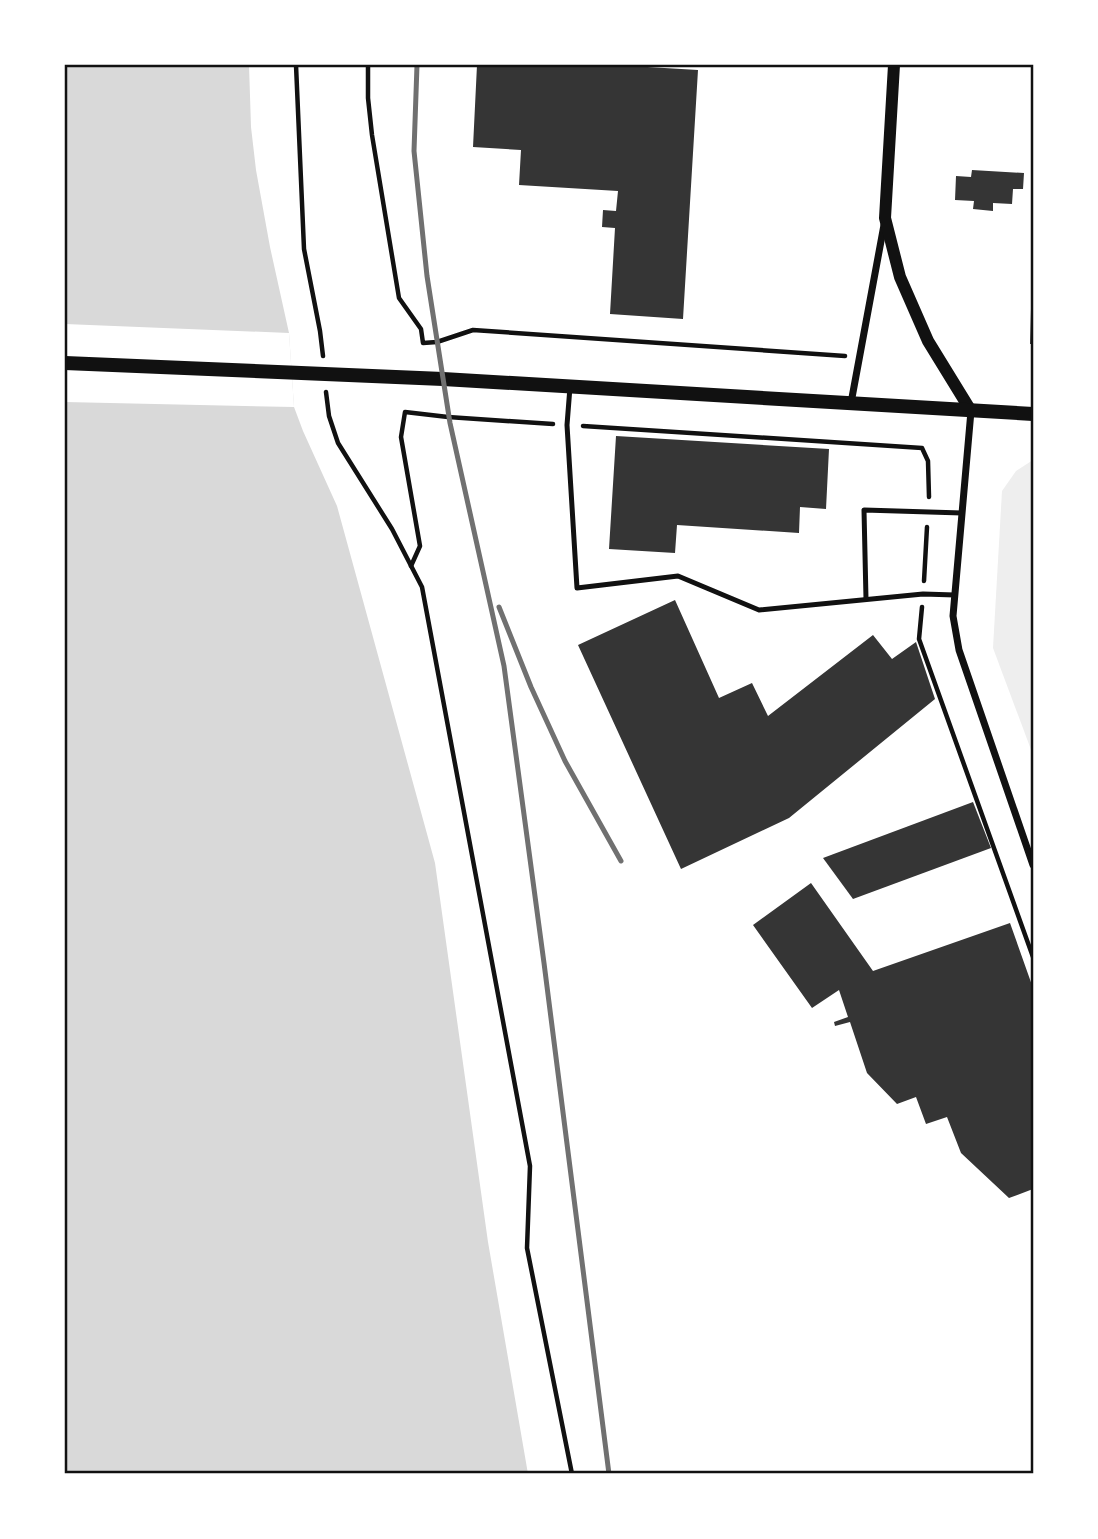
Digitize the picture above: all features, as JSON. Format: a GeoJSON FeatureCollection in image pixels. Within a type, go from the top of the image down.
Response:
{"type":"FeatureCollection","features":[{"type":"Feature","properties":{"kind":"main road"},"geometry":{"type":"LineString","coordinates":[[65,363],[405,377],[1033,414]]}},
{"type":"Feature","properties":{"kind":"street"},"geometry":{"type":"LineString","coordinates":[[850,403],[885,218],[894,65]]}},
{"type":"Feature","properties":{"kind":"street"},"geometry":{"type":"LineString","coordinates":[[885,218],[900,277],[928,341],[971,411],[953,615],[959,650],[1033,864]]}},
{"type":"Feature","properties":{"kind":"lane"},"geometry":{"type":"LineString","coordinates":[[570,387],[567,425],[577,588],[678,576],[759,610],[923,594],[955,595]]}},
{"type":"Feature","properties":{"kind":"lane"},"geometry":{"type":"LineString","coordinates":[[866,599],[864,510],[962,513]]}},
{"type":"Feature","properties":{"kind":"path"},"geometry":{"type":"LineString","coordinates":[[296,65],[304,249],[320,331],[324,368]]}},
{"type":"Feature","properties":{"kind":"path"},"geometry":{"type":"LineString","coordinates":[[368,65],[372,135],[399,298],[421,329],[423,343],[437,342],[473,330],[859,357]]}},
{"type":"Feature","properties":{"kind":"path"},"geometry":{"type":"LineString","coordinates":[[326,391],[329,416],[338,443],[392,528],[422,587],[530,1166],[527,1248],[572,1474]]}},
{"type":"Feature","properties":{"kind":"path"},"geometry":{"type":"LineString","coordinates":[[411,566],[420,546],[401,437],[405,412],[922,448],[928,461],[928,512],[919,639],[1033,957]]}},
{"type":"Feature","properties":{"kind":"shaded area"},"geometry":{"type":"Polygon","coordinates":[[[65,65],[249,65],[251,127],[256,170],[289,333],[294,407],[337,506],[435,863],[488,1242],[528,1474],[65,1474],[65,65]]]}},
{"type":"Feature","properties":{"kind":"shaded area"},"geometry":{"type":"Polygon","coordinates":[[[1033,460],[1033,755],[993,648],[1002,491],[1016,471],[1033,460]]]}},
{"type":"Feature","properties":{"kind":"pier"},"geometry":{"type":"Polygon","coordinates":[[[65,324],[289,333],[294,407],[65,402],[65,324]]]}},
{"type":"Feature","properties":{"kind":"building"},"geometry":{"type":"Polygon","coordinates":[[[477,65],[614,65],[698,70],[683,319],[610,314],[615,228],[602,227],[603,210],[616,211],[618,191],[519,185],[521,150],[473,147],[477,65]]]}},
{"type":"Feature","properties":{"kind":"building"},"geometry":{"type":"Polygon","coordinates":[[[972,170],[1024,173],[1023,189],[1013,189],[1012,204],[993,203],[993,211],[973,209],[974,201],[955,200],[956,176],[971,177],[972,170]]]}},
{"type":"Feature","properties":{"kind":"building"},"geometry":{"type":"Polygon","coordinates":[[[1033,309],[1033,353],[1030,344],[1033,309]]]}},
{"type":"Feature","properties":{"kind":"building"},"geometry":{"type":"Polygon","coordinates":[[[616,436],[829,449],[826,509],[800,507],[799,533],[677,525],[675,553],[609,549],[616,436]]]}},
{"type":"Feature","properties":{"kind":"building"},"geometry":{"type":"Polygon","coordinates":[[[675,600],[719,698],[752,683],[768,716],[873,635],[892,659],[916,642],[935,699],[789,818],[681,869],[578,645],[675,600]]]}},
{"type":"Feature","properties":{"kind":"building"},"geometry":{"type":"Polygon","coordinates":[[[973,802],[991,848],[853,899],[823,858],[973,802]]]}},
{"type":"Feature","properties":{"kind":"building"},"geometry":{"type":"Polygon","coordinates":[[[811,883],[873,971],[1010,923],[1033,988],[1033,1189],[1009,1198],[961,1153],[947,1117],[926,1124],[916,1097],[897,1104],[867,1073],[850,1022],[835,1026],[834,1022],[848,1017],[839,990],[812,1008],[753,925],[811,883]]]}},
{"type":"Feature","properties":{"kind":"railway"},"geometry":{"type":"LineString","coordinates":[[417,65],[414,151],[427,276],[450,423],[504,666],[609,1474]]}},
{"type":"Feature","properties":{"kind":"railway"},"geometry":{"type":"LineString","coordinates":[[499,607],[531,687],[565,761],[621,861]]}}]}
